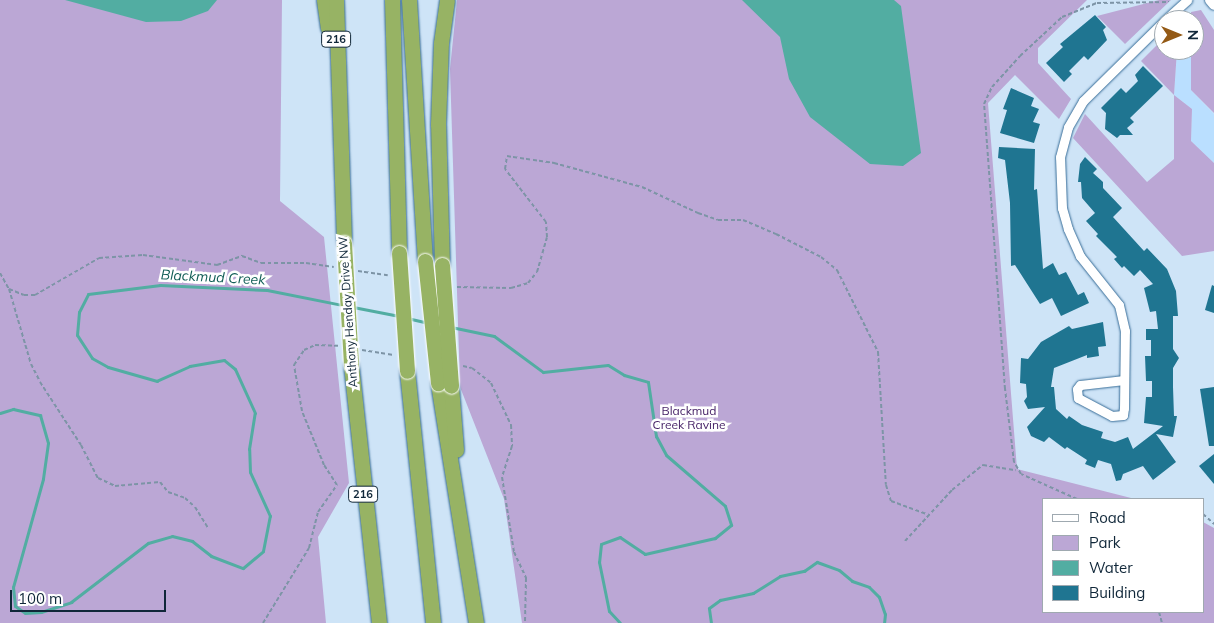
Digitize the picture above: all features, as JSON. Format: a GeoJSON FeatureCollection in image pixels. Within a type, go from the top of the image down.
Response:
{"type":"FeatureCollection","features":[{"type":"Feature","properties":{"kind":"highway"},"geometry":{"type":"LineString","coordinates":[[324,0],[336,77]]}},
{"type":"Feature","properties":{"kind":"highway","name":"Anthony Henday Drive NW"},"geometry":{"type":"LineString","coordinates":[[336,0],[336,77],[351,365],[379,623]]}},
{"type":"Feature","properties":{"kind":"highway"},"geometry":{"type":"LineString","coordinates":[[392,0],[398,253],[407,371],[433,623]]}},
{"type":"Feature","properties":{"kind":"highway"},"geometry":{"type":"LineString","coordinates":[[409,0],[425,261],[444,385],[476,623]]}},
{"type":"Feature","properties":{"kind":"highway"},"geometry":{"type":"LineString","coordinates":[[444,385],[438,124],[441,43],[447,0]]}},
{"type":"Feature","properties":{"kind":"street"},"geometry":{"type":"LineString","coordinates":[[1177,10],[1187,0]]}},
{"type":"Feature","properties":{"kind":"street"},"geometry":{"type":"LineString","coordinates":[[1210,0],[1214,5]]}},
{"type":"Feature","properties":{"kind":"street"},"geometry":{"type":"LineString","coordinates":[[1124,380],[1080,386],[1077,389],[1078,398],[1112,416],[1120,417],[1124,413],[1124,380],[1122,312],[1074,244],[1062,208],[1060,157],[1068,127],[1083,101],[1154,32]]}},
{"type":"Feature","properties":{"kind":"path"},"geometry":{"type":"LineString","coordinates":[[1016,470],[1005,389],[984,104],[992,88],[1020,56],[1062,17],[1097,3],[1172,2]]}},
{"type":"Feature","properties":{"kind":"path"},"geometry":{"type":"LineString","coordinates":[[447,285],[511,288],[528,283],[537,272],[547,237],[546,222],[505,169],[507,156],[554,163],[642,187],[698,213],[718,220],[743,220],[776,234],[821,257],[837,270],[878,352],[886,485],[891,501],[929,515]]}},
{"type":"Feature","properties":{"kind":"path"},"geometry":{"type":"LineString","coordinates":[[9,289],[35,295],[99,258],[143,254],[217,265],[242,256],[261,263],[306,263],[344,268]]}},
{"type":"Feature","properties":{"kind":"path"},"geometry":{"type":"LineString","coordinates":[[353,270],[391,276]]}},
{"type":"Feature","properties":{"kind":"path"},"geometry":{"type":"LineString","coordinates":[[0,273],[9,289],[31,364],[44,391],[82,445],[98,478],[115,486],[160,482],[168,492],[185,498],[195,507],[208,528]]}},
{"type":"Feature","properties":{"kind":"path"},"geometry":{"type":"LineString","coordinates":[[263,623],[309,548],[318,512],[336,485],[324,465],[300,405],[295,370],[296,357],[315,345],[346,347]]}},
{"type":"Feature","properties":{"kind":"path"},"geometry":{"type":"LineString","coordinates":[[355,349],[399,356]]}},
{"type":"Feature","properties":{"kind":"path"},"geometry":{"type":"LineString","coordinates":[[456,365],[472,368],[491,383],[511,425],[512,446],[502,477],[514,552],[526,578],[525,623]]}},
{"type":"Feature","properties":{"kind":"path"},"geometry":{"type":"LineString","coordinates":[[905,541],[967,475],[983,465],[1016,470],[1075,498]]}},
{"type":"Feature","properties":{"kind":"path"},"geometry":{"type":"LineString","coordinates":[[1204,515],[1214,524]]}},
{"type":"Feature","properties":{"kind":"shaded area"},"geometry":{"type":"Polygon","coordinates":[[[1176,60],[1191,60],[1191,90],[1214,114],[1214,163],[1191,141],[1192,109],[1174,95],[1176,60]]]}},
{"type":"Feature","properties":{"kind":"green space"},"geometry":{"type":"Polygon","coordinates":[[[0,0],[282,0],[280,201],[324,237],[349,483],[318,537],[326,623],[0,623],[0,0]]]}},
{"type":"Feature","properties":{"kind":"green space","name":"Blackmud Creek Ravine"},"geometry":{"type":"Polygon","coordinates":[[[457,0],[1087,0],[1038,48],[1038,63],[1071,99],[1059,119],[1015,75],[988,103],[1017,469],[1131,498],[1042,498],[1042,613],[1204,613],[1204,523],[1214,528],[1214,623],[522,623],[504,499],[460,387],[450,69],[457,0]]]}},
{"type":"Feature","properties":{"kind":"green space"},"geometry":{"type":"Polygon","coordinates":[[[1159,0],[1171,0],[1161,10],[1154,10],[1154,16],[1125,44],[1097,16],[1159,0]]]}},
{"type":"Feature","properties":{"kind":"green space"},"geometry":{"type":"Polygon","coordinates":[[[1204,15],[1214,30],[1214,113],[1191,90],[1191,60],[1204,60],[1204,15]]]}},
{"type":"Feature","properties":{"kind":"green space"},"geometry":{"type":"Polygon","coordinates":[[[1154,48],[1154,60],[1176,60],[1174,95],[1141,61],[1154,48]]]}},
{"type":"Feature","properties":{"kind":"green space"},"geometry":{"type":"Polygon","coordinates":[[[1174,95],[1192,109],[1191,141],[1214,163],[1214,251],[1182,256],[1073,138],[1085,114],[1147,182],[1174,159],[1174,95]]]}},
{"type":"Feature","properties":{"kind":"water"},"geometry":{"type":"Polygon","coordinates":[[[65,0],[217,0],[208,11],[181,21],[146,22],[65,0]]]}},
{"type":"Feature","properties":{"kind":"water"},"geometry":{"type":"Polygon","coordinates":[[[742,0],[894,0],[901,6],[921,153],[903,166],[870,164],[810,117],[789,79],[780,37],[742,0]]]}},
{"type":"Feature","properties":{"kind":"building"},"geometry":{"type":"Polygon","coordinates":[[[1095,15],[1106,27],[1103,30],[1107,40],[1088,60],[1084,56],[1069,71],[1072,74],[1064,82],[1046,63],[1063,47],[1060,44],[1095,15]]]}},
{"type":"Feature","properties":{"kind":"building"},"geometry":{"type":"Polygon","coordinates":[[[1143,66],[1163,86],[1130,118],[1134,122],[1127,128],[1133,135],[1120,135],[1117,138],[1105,129],[1106,113],[1101,108],[1121,88],[1126,93],[1138,81],[1135,75],[1143,66]]]}},
{"type":"Feature","properties":{"kind":"building"},"geometry":{"type":"Polygon","coordinates":[[[1011,88],[1034,98],[1031,106],[1039,109],[1033,122],[1040,124],[1034,143],[1000,133],[1007,110],[1003,109],[1011,88]]]}},
{"type":"Feature","properties":{"kind":"building"},"geometry":{"type":"Polygon","coordinates":[[[999,147],[1035,149],[1034,190],[1037,189],[1043,269],[1053,263],[1059,275],[1066,272],[1078,295],[1084,292],[1089,303],[1061,316],[1052,298],[1040,304],[1015,265],[1011,266],[1010,203],[1005,160],[998,158],[999,147]]]}},
{"type":"Feature","properties":{"kind":"building"},"geometry":{"type":"Polygon","coordinates":[[[1085,157],[1097,169],[1093,173],[1103,182],[1103,188],[1122,208],[1113,217],[1144,251],[1147,248],[1167,269],[1176,291],[1178,316],[1173,316],[1173,349],[1179,358],[1173,368],[1173,387],[1174,416],[1177,416],[1173,437],[1156,434],[1176,462],[1153,480],[1143,466],[1123,474],[1121,480],[1116,481],[1111,464],[1098,460],[1095,468],[1085,464],[1087,460],[1067,447],[1065,449],[1049,437],[1044,442],[1031,436],[1027,427],[1045,407],[1028,409],[1024,401],[1027,397],[1026,384],[1020,383],[1021,358],[1028,359],[1041,342],[1069,326],[1072,329],[1103,322],[1106,346],[1098,347],[1099,356],[1087,358],[1087,355],[1054,368],[1051,387],[1054,387],[1056,409],[1067,419],[1069,416],[1082,425],[1103,432],[1101,438],[1115,442],[1128,437],[1133,449],[1163,426],[1144,423],[1146,397],[1152,397],[1152,381],[1146,381],[1145,356],[1151,356],[1151,340],[1146,340],[1146,329],[1158,329],[1156,311],[1150,312],[1144,288],[1153,284],[1140,270],[1134,276],[1124,266],[1122,268],[1114,259],[1117,257],[1096,236],[1098,234],[1086,221],[1095,213],[1082,198],[1081,182],[1078,182],[1080,164],[1085,157]]]}},
{"type":"Feature","properties":{"kind":"building"},"geometry":{"type":"Polygon","coordinates":[[[1212,285],[1214,286],[1214,313],[1205,310],[1212,285]]]}},
{"type":"Feature","properties":{"kind":"building"},"geometry":{"type":"Polygon","coordinates":[[[1214,387],[1214,446],[1209,446],[1200,389],[1214,387]]]}},
{"type":"Feature","properties":{"kind":"building"},"geometry":{"type":"Polygon","coordinates":[[[1214,454],[1214,484],[1199,466],[1214,454]]]}},
{"type":"Feature","properties":{"kind":"waterway","name":"Blackmud Creek"},"geometry":{"type":"LineString","coordinates":[[0,413],[13,409],[40,415],[48,443],[43,479],[13,587],[15,606],[25,613],[41,612],[71,602],[148,543],[172,536],[192,541],[211,556],[243,568],[263,551],[270,516],[250,472],[249,449],[255,413],[235,369],[224,360],[190,366],[157,381],[108,367],[92,358],[77,335],[79,312],[88,294],[160,285],[267,290],[342,305]]}},
{"type":"Feature","properties":{"kind":"waterway","name":"Blackmud Creek"},"geometry":{"type":"LineString","coordinates":[[353,307],[399,316]]}},
{"type":"Feature","properties":{"kind":"waterway","name":"Blackmud Creek"},"geometry":{"type":"LineString","coordinates":[[407,318],[428,323]]}},
{"type":"Feature","properties":{"kind":"waterway","name":"Blackmud Creek"},"geometry":{"type":"LineString","coordinates":[[451,327],[494,336],[543,372],[608,365],[624,375],[648,382],[656,436],[666,455],[725,506],[731,525],[715,538],[645,554],[620,537],[601,544],[599,562],[609,611],[620,623]]}},
{"type":"Feature","properties":{"kind":"waterway","name":"Blackmud Creek"},"geometry":{"type":"LineString","coordinates":[[711,623],[709,608],[720,600],[753,593],[780,576],[804,571],[817,562],[839,570],[852,581],[869,587],[879,597],[885,614],[884,623]]}}]}
